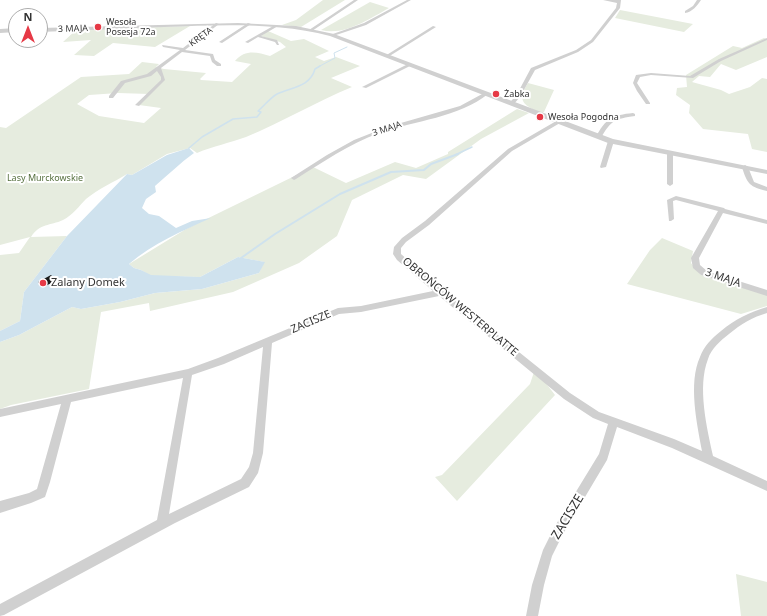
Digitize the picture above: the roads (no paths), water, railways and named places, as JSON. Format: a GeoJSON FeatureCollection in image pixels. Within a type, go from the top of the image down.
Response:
{"type":"FeatureCollection","features":[{"type":"Feature","properties":{"kind":"street"},"geometry":{"type":"LineString","coordinates":[[311,30],[356,0]]}},
{"type":"Feature","properties":{"kind":"street"},"geometry":{"type":"LineString","coordinates":[[332,35],[365,24],[409,0]]}},
{"type":"Feature","properties":{"kind":"street"},"geometry":{"type":"LineString","coordinates":[[511,104],[518,97],[532,70],[543,64],[578,51],[592,41],[616,12],[619,1],[605,0]]}},
{"type":"Feature","properties":{"kind":"street"},"geometry":{"type":"LineString","coordinates":[[686,12],[694,7],[699,0]]}},
{"type":"Feature","properties":{"kind":"street","name":"KRĘTA"},"geometry":{"type":"LineString","coordinates":[[111,97],[124,82],[146,76],[159,68],[217,24]]}},
{"type":"Feature","properties":{"kind":"street"},"geometry":{"type":"LineString","coordinates":[[221,42],[249,24]]}},
{"type":"Feature","properties":{"kind":"street","name":"3 MAJA"},"geometry":{"type":"LineString","coordinates":[[48,30],[249,24],[311,30],[332,35],[611,141],[767,172]]}},
{"type":"Feature","properties":{"kind":"street"},"geometry":{"type":"LineString","coordinates":[[247,42],[276,26]]}},
{"type":"Feature","properties":{"kind":"street"},"geometry":{"type":"LineString","coordinates":[[387,56],[434,27]]}},
{"type":"Feature","properties":{"kind":"street"},"geometry":{"type":"LineString","coordinates":[[257,36],[276,40],[278,44]]}},
{"type":"Feature","properties":{"kind":"street"},"geometry":{"type":"LineString","coordinates":[[648,103],[636,86],[635,83],[638,76],[651,74],[691,77],[720,60],[767,39]]}},
{"type":"Feature","properties":{"kind":"street","name":"KRĘTA"},"geometry":{"type":"LineString","coordinates":[[163,46],[212,55],[213,61],[219,65]]}},
{"type":"Feature","properties":{"kind":"street"},"geometry":{"type":"LineString","coordinates":[[364,86],[410,65]]}},
{"type":"Feature","properties":{"kind":"street"},"geometry":{"type":"LineString","coordinates":[[137,105],[163,80],[159,68]]}},
{"type":"Feature","properties":{"kind":"street","name":"3 MAJA"},"geometry":{"type":"LineString","coordinates":[[294,178],[345,147],[365,137],[393,126],[437,116],[464,106],[486,94]]}},
{"type":"Feature","properties":{"kind":"street"},"geometry":{"type":"LineString","coordinates":[[599,137],[608,122],[619,117],[633,115]]}},
{"type":"Feature","properties":{"kind":"street","name":"OBROŃCÓW WESTERPLATTE"},"geometry":{"type":"LineString","coordinates":[[558,122],[510,150],[398,247],[397,254],[440,293],[567,396],[596,415],[708,458],[767,486]]}},
{"type":"Feature","properties":{"kind":"street"},"geometry":{"type":"LineString","coordinates":[[603,167],[611,141]]}},
{"type":"Feature","properties":{"kind":"street"},"geometry":{"type":"LineString","coordinates":[[670,153],[670,184]]}},
{"type":"Feature","properties":{"kind":"street"},"geometry":{"type":"LineString","coordinates":[[745,167],[749,182],[752,185],[767,189]]}},
{"type":"Feature","properties":{"kind":"street"},"geometry":{"type":"LineString","coordinates":[[671,219],[670,200],[672,198],[722,209],[767,222]]}},
{"type":"Feature","properties":{"kind":"street","name":"3 MAJA"},"geometry":{"type":"LineString","coordinates":[[722,209],[695,258],[696,266],[704,273],[767,293]]}},
{"type":"Feature","properties":{"kind":"street","name":"ZACISZE"},"geometry":{"type":"LineString","coordinates":[[0,413],[188,373],[221,361],[338,311],[361,309],[440,293]]}},
{"type":"Feature","properties":{"kind":"street"},"geometry":{"type":"LineString","coordinates":[[708,458],[700,412],[699,380],[703,360],[708,348],[734,324],[754,314],[767,310]]}},
{"type":"Feature","properties":{"kind":"street"},"geometry":{"type":"LineString","coordinates":[[0,611],[162,523],[245,483],[254,469],[258,453],[268,340]]}},
{"type":"Feature","properties":{"kind":"street"},"geometry":{"type":"LineString","coordinates":[[162,523],[188,373]]}},
{"type":"Feature","properties":{"kind":"street"},"geometry":{"type":"LineString","coordinates":[[0,507],[31,498],[41,493],[46,482],[67,398]]}},
{"type":"Feature","properties":{"kind":"street","name":"ZACISZE"},"geometry":{"type":"LineString","coordinates":[[532,616],[538,585],[547,554],[559,530],[604,456],[614,422]]}},
{"type":"Feature","properties":{"kind":"water"},"geometry":{"type":"Polygon","coordinates":[[[189,148],[194,153],[155,186],[156,192],[146,199],[142,208],[149,214],[159,216],[176,228],[192,221],[211,218],[158,244],[129,264],[134,268],[151,275],[200,277],[238,257],[265,262],[259,273],[202,289],[155,293],[120,302],[81,309],[72,307],[19,335],[0,342],[0,331],[20,321],[24,292],[67,236],[127,174],[132,175],[167,155],[189,148]]]}},
{"type":"Feature","properties":{"kind":"waterway"},"geometry":{"type":"LineString","coordinates":[[318,67],[335,58],[334,53],[347,47]]}},
{"type":"Feature","properties":{"kind":"waterway"},"geometry":{"type":"LineString","coordinates":[[189,148],[202,137],[233,119],[257,117],[261,112],[258,111],[272,98],[277,94],[305,83],[313,75],[315,69],[320,66]]}},
{"type":"Feature","properties":{"kind":"waterway"},"geometry":{"type":"LineString","coordinates":[[455,155],[472,147]]}},
{"type":"Feature","properties":{"kind":"waterway"},"geometry":{"type":"LineString","coordinates":[[241,258],[275,234],[340,194],[391,172],[424,170],[431,164],[458,154]]}},
{"type":"Feature","properties":{"kind":"place","name":"Wesoła Posesja 72a"},"geometry":{"type":"Point","coordinates":[98,27]}},
{"type":"Feature","properties":{"kind":"place","name":"Żabka"},"geometry":{"type":"Point","coordinates":[496,94]}},
{"type":"Feature","properties":{"kind":"place","name":"Wesoła Pogodna"},"geometry":{"type":"Point","coordinates":[540,117]}},
{"type":"Feature","properties":{"kind":"place","name":"Zalany Domek"},"geometry":{"type":"Point","coordinates":[43,283]}},
{"type":"Feature","properties":{"kind":"park label","name":"Lasy Murckowskie"},"geometry":{"type":"Point","coordinates":[45,178]}}]}
